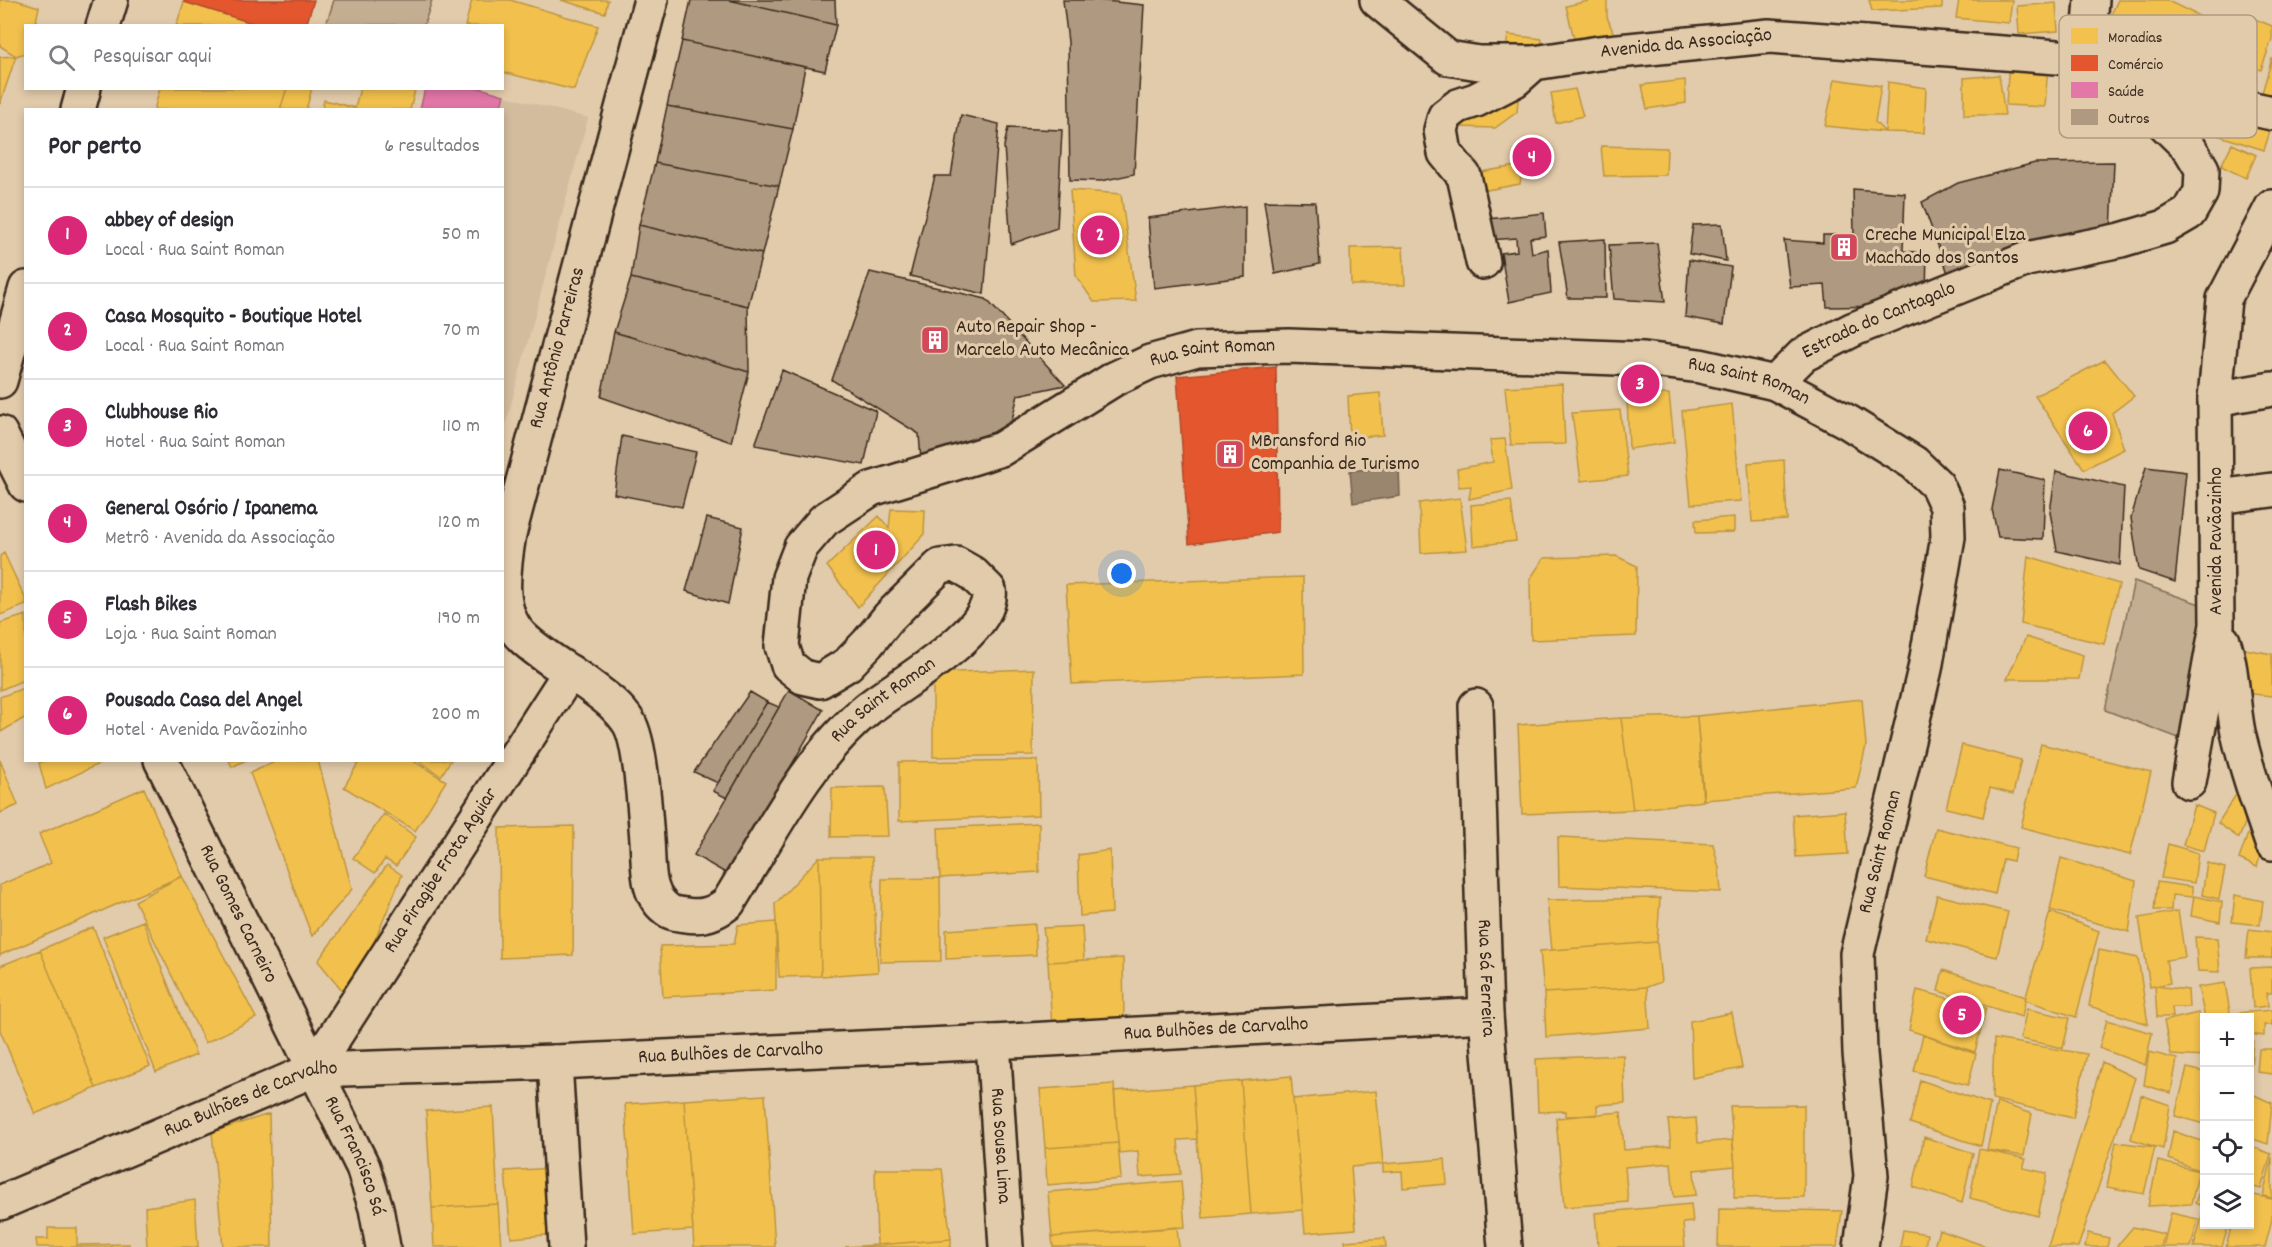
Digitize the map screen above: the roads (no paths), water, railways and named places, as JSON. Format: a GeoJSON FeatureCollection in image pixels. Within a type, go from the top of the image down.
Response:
{"type":"FeatureCollection","features":[{"type":"Feature","properties":{"kind":"street"},"geometry":{"type":"LineString","coordinates":[[104,24],[111,0]]}},
{"type":"Feature","properties":{"kind":"street","name":"Rua Antônio Parreiras"},"geometry":{"type":"LineString","coordinates":[[570,672],[522,637],[509,617],[504,593],[504,565],[509,534],[651,0]]}},
{"type":"Feature","properties":{"kind":"street","name":"Avenida da Associação"},"geometry":{"type":"LineString","coordinates":[[1377,0],[1448,58],[1479,63],[1534,63],[1599,53],[1769,36],[2059,65]]}},
{"type":"Feature","properties":{"kind":"street","name":"Estrada do Cantagalo"},"geometry":{"type":"LineString","coordinates":[[2091,15],[2092,0]]}},
{"type":"Feature","properties":{"kind":"street"},"geometry":{"type":"LineString","coordinates":[[1483,262],[1464,176],[1445,153],[1441,130],[1445,116],[1458,106],[1476,100],[1515,80],[1534,63]]}},
{"type":"Feature","properties":{"kind":"street"},"geometry":{"type":"LineString","coordinates":[[79,108],[83,90]]}},
{"type":"Feature","properties":{"kind":"street","name":"Avenida da Associação"},"geometry":{"type":"LineString","coordinates":[[2257,109],[2272,113]]}},
{"type":"Feature","properties":{"kind":"street","name":"Estrada do Cantagalo"},"geometry":{"type":"LineString","coordinates":[[1775,383],[1803,355],[1854,328],[2027,259],[2121,240],[2165,227],[2189,213],[2201,192],[2202,169],[2190,149],[2179,138]]}},
{"type":"Feature","properties":{"kind":"street","name":"Avenida Pavãozinho"},"geometry":{"type":"LineString","coordinates":[[2188,782],[2217,625],[2215,399],[2224,299],[2267,226]]}},
{"type":"Feature","properties":{"kind":"street"},"geometry":{"type":"LineString","coordinates":[[0,381],[24,295]]}},
{"type":"Feature","properties":{"kind":"street","name":"Rua Saint Roman"},"geometry":{"type":"LineString","coordinates":[[570,672],[617,706],[631,726],[637,750],[652,892],[669,912],[694,917],[715,913],[728,903],[800,787],[831,743],[868,708],[967,635],[981,619],[989,603],[988,590],[972,573],[956,564],[940,566],[889,617],[868,644],[848,664],[820,681],[802,677],[788,665],[782,646],[789,578],[801,547],[824,520],[871,489],[1001,449],[1114,379],[1150,362],[1197,349],[1288,346],[1644,359],[1700,366],[1775,383],[1848,422],[1914,463],[1937,485],[1947,507],[1948,537],[1925,669],[1857,954],[1860,1053],[1871,1176],[1861,1247]]}},
{"type":"Feature","properties":{"kind":"street"},"geometry":{"type":"LineString","coordinates":[[2215,399],[2272,389]]}},
{"type":"Feature","properties":{"kind":"street"},"geometry":{"type":"LineString","coordinates":[[0,434],[24,481]]}},
{"type":"Feature","properties":{"kind":"street"},"geometry":{"type":"LineString","coordinates":[[2217,497],[2272,490]]}},
{"type":"Feature","properties":{"kind":"street"},"geometry":{"type":"LineString","coordinates":[[2217,625],[2227,652],[2232,700],[2259,764],[2272,843]]}},
{"type":"Feature","properties":{"kind":"street","name":"Rua Piragibe Frota Aguiar"},"geometry":{"type":"LineString","coordinates":[[313,1070],[570,672]]}},
{"type":"Feature","properties":{"kind":"street","name":"Rua Sá Ferreira"},"geometry":{"type":"LineString","coordinates":[[1476,706],[1486,1016],[1505,1247]]}},
{"type":"Feature","properties":{"kind":"street","name":"Rua Gomes Carneiro"},"geometry":{"type":"LineString","coordinates":[[162,762],[313,1070]]}},
{"type":"Feature","properties":{"kind":"street","name":"Rua Bulhões de Carvalho"},"geometry":{"type":"LineString","coordinates":[[0,1203],[313,1070],[555,1062],[993,1042],[1486,1016]]}},
{"type":"Feature","properties":{"kind":"street","name":"Rua Sousa Lima"},"geometry":{"type":"LineString","coordinates":[[993,1042],[1006,1247]]}},
{"type":"Feature","properties":{"kind":"street"},"geometry":{"type":"LineString","coordinates":[[555,1062],[566,1247]]}},
{"type":"Feature","properties":{"kind":"street","name":"Rua Francisco Sá"},"geometry":{"type":"LineString","coordinates":[[313,1070],[363,1167],[376,1208],[382,1247]]}},
{"type":"Feature","properties":{"kind":"place","name":"General Osório / Ipanema"},"geometry":{"type":"Point","coordinates":[1532,157]}},
{"type":"Feature","properties":{"kind":"place","name":"Casa Mosquito - Boutique Hotel"},"geometry":{"type":"Point","coordinates":[1100,235]}},
{"type":"Feature","properties":{"kind":"place","name":"Creche Municipal Elza Machado dos Santos"},"geometry":{"type":"Point","coordinates":[1844,247]}},
{"type":"Feature","properties":{"kind":"place","name":"Auto Repair Shop - Marcelo Auto Mecânica"},"geometry":{"type":"Point","coordinates":[935,340]}},
{"type":"Feature","properties":{"kind":"place","name":"Clubhouse Rio"},"geometry":{"type":"Point","coordinates":[1640,384]}},
{"type":"Feature","properties":{"kind":"place","name":"Pousada Casa del Angel"},"geometry":{"type":"Point","coordinates":[2088,431]}},
{"type":"Feature","properties":{"kind":"place","name":"MBransford Rio Companhia de Turismo"},"geometry":{"type":"Point","coordinates":[1230,454]}},
{"type":"Feature","properties":{"kind":"place","name":"abbey of design"},"geometry":{"type":"Point","coordinates":[876,550]}},
{"type":"Feature","properties":{"kind":"place","name":"Flash Bikes"},"geometry":{"type":"Point","coordinates":[1962,1015]}}]}
